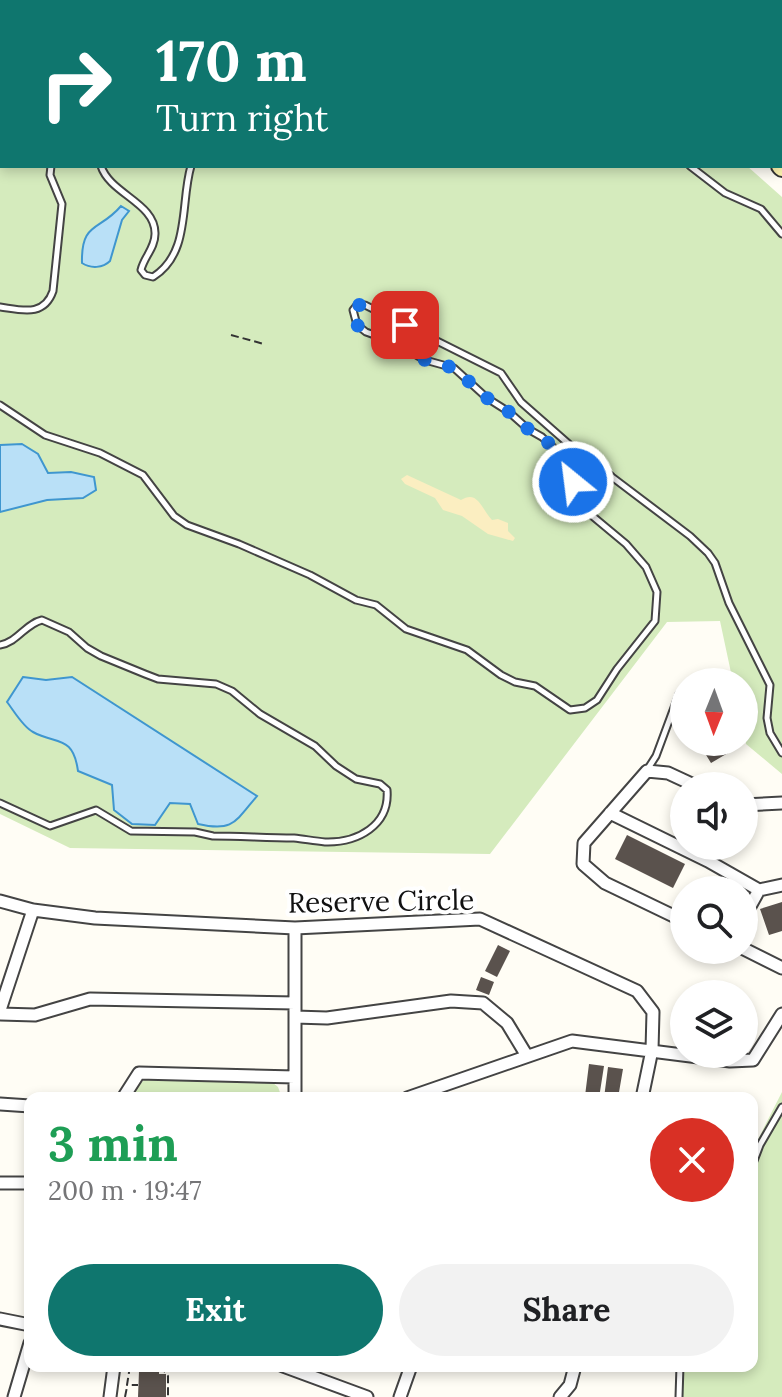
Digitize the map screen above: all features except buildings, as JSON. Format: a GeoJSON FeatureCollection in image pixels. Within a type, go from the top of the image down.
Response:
{"type":"FeatureCollection","features":[{"type":"Feature","properties":{"kind":"street"},"geometry":{"type":"LineString","coordinates":[[670,774],[647,771],[584,843],[583,864],[605,883],[670,914]]}},
{"type":"Feature","properties":{"kind":"street"},"geometry":{"type":"LineString","coordinates":[[758,804],[782,803]]}},
{"type":"Feature","properties":{"kind":"street"},"geometry":{"type":"LineString","coordinates":[[610,813],[759,890],[782,885]]}},
{"type":"Feature","properties":{"kind":"street","name":"Reserve Circle"},"geometry":{"type":"LineString","coordinates":[[0,901],[33,910],[95,918],[295,928],[480,919],[637,991],[653,1012],[652,1050],[643,1092]]}},
{"type":"Feature","properties":{"kind":"street"},"geometry":{"type":"LineString","coordinates":[[33,910],[0,1012],[35,1015],[90,999],[295,1003]]}},
{"type":"Feature","properties":{"kind":"street"},"geometry":{"type":"LineString","coordinates":[[295,928],[295,1092]]}},
{"type":"Feature","properties":{"kind":"street"},"geometry":{"type":"LineString","coordinates":[[758,956],[782,968]]}},
{"type":"Feature","properties":{"kind":"street"},"geometry":{"type":"LineString","coordinates":[[295,1017],[327,1018],[451,1001],[483,1003],[507,1023],[527,1056]]}},
{"type":"Feature","properties":{"kind":"street"},"geometry":{"type":"LineString","coordinates":[[758,1054],[782,1014]]}},
{"type":"Feature","properties":{"kind":"street"},"geometry":{"type":"LineString","coordinates":[[438,1092],[572,1041],[670,1052]]}},
{"type":"Feature","properties":{"kind":"street"},"geometry":{"type":"LineString","coordinates":[[127,1092],[139,1073],[295,1077]]}},
{"type":"Feature","properties":{"kind":"street"},"geometry":{"type":"LineString","coordinates":[[0,1104],[24,1106]]}},
{"type":"Feature","properties":{"kind":"street"},"geometry":{"type":"LineString","coordinates":[[0,1183],[24,1183]]}},
{"type":"Feature","properties":{"kind":"street"},"geometry":{"type":"LineString","coordinates":[[0,1319],[24,1324]]}},
{"type":"Feature","properties":{"kind":"street"},"geometry":{"type":"LineString","coordinates":[[14,1397],[24,1363]]}},
{"type":"Feature","properties":{"kind":"street"},"geometry":{"type":"LineString","coordinates":[[110,1397],[113,1372]]}},
{"type":"Feature","properties":{"kind":"street"},"geometry":{"type":"LineString","coordinates":[[299,1372],[367,1397]]}},
{"type":"Feature","properties":{"kind":"street"},"geometry":{"type":"LineString","coordinates":[[400,1397],[409,1372]]}},
{"type":"Feature","properties":{"kind":"street"},"geometry":{"type":"LineString","coordinates":[[560,1397],[570,1385],[573,1372]]}},
{"type":"Feature","properties":{"kind":"lane"},"geometry":{"type":"LineString","coordinates":[[0,307],[29,311],[42,308],[50,301],[62,204],[50,175],[51,168]]}},
{"type":"Feature","properties":{"kind":"lane"},"geometry":{"type":"LineString","coordinates":[[102,168],[109,181],[150,216],[155,226],[155,238],[141,270],[153,277],[159,273],[179,241],[184,227],[183,200],[191,168]]}},
{"type":"Feature","properties":{"kind":"lane"},"geometry":{"type":"LineString","coordinates":[[693,168],[725,193],[761,209],[782,234]]}},
{"type":"Feature","properties":{"kind":"lane"},"geometry":{"type":"LineString","coordinates":[[0,405],[45,435],[100,453],[143,475],[174,516],[187,525],[310,575],[356,600],[376,605],[406,629],[467,650],[501,675],[535,686],[570,710],[585,708],[597,700],[655,621],[657,592],[646,567],[617,536],[584,509],[562,461],[549,443],[487,398],[454,368],[425,360],[394,342],[366,332],[357,325],[353,310],[357,305],[365,305],[501,373],[521,402],[571,446],[588,454],[612,477],[708,553],[770,685],[767,718],[770,733],[782,753]]}},
{"type":"Feature","properties":{"kind":"lane"},"geometry":{"type":"LineString","coordinates":[[0,645],[17,638],[34,622],[42,620],[69,632],[101,656],[158,679],[216,684],[232,691],[260,714],[315,746],[336,766],[356,779],[380,784],[387,790],[388,805],[374,827],[357,836],[326,842],[213,836],[195,832],[131,831],[96,810],[50,826],[0,803]]}},
{"type":"Feature","properties":{"kind":"lane"},"geometry":{"type":"LineString","coordinates":[[647,771],[670,718]]}},
{"type":"Feature","properties":{"kind":"lane"},"geometry":{"type":"LineString","coordinates":[[758,1150],[782,1107]]}},
{"type":"Feature","properties":{"kind":"lane"},"geometry":{"type":"LineString","coordinates":[[679,1397],[680,1372]]}},
{"type":"Feature","properties":{"kind":"path"},"geometry":{"type":"LineString","coordinates":[[231,335],[264,344]]}},
{"type":"Feature","properties":{"kind":"path"},"geometry":{"type":"LineString","coordinates":[[125,1397],[129,1372]]}},
{"type":"Feature","properties":{"kind":"path"},"geometry":{"type":"LineString","coordinates":[[165,1372],[168,1376],[168,1397]]}},
{"type":"Feature","properties":{"kind":"path"},"geometry":{"type":"LineString","coordinates":[[127,1385],[138,1385]]}},
{"type":"Feature","properties":{"kind":"green space"},"geometry":{"type":"Polygon","coordinates":[[[0,168],[749,168],[782,197],[782,774],[758,754],[758,668],[730,668],[720,621],[667,622],[490,854],[70,848],[0,814],[0,168]]]}},
{"type":"Feature","properties":{"kind":"green space"},"geometry":{"type":"Polygon","coordinates":[[[145,1079],[272,1082],[280,1092],[132,1092],[145,1079]]]}},
{"type":"Feature","properties":{"kind":"green space"},"geometry":{"type":"Polygon","coordinates":[[[782,1092],[782,1397],[675,1397],[678,1372],[758,1372],[758,1139],[782,1092]]]}},
{"type":"Feature","properties":{"kind":"sand"},"geometry":{"type":"Polygon","coordinates":[[[407,475],[461,500],[467,497],[476,499],[492,520],[508,523],[508,531],[515,538],[513,541],[488,534],[462,516],[443,510],[435,498],[405,484],[401,479],[407,475]]]}},
{"type":"Feature","properties":{"kind":"water"},"geometry":{"type":"Polygon","coordinates":[[[121,206],[129,211],[122,220],[110,261],[97,267],[82,263],[82,250],[88,233],[121,206]]]}},
{"type":"Feature","properties":{"kind":"water"},"geometry":{"type":"Polygon","coordinates":[[[22,444],[38,454],[48,473],[71,472],[94,477],[96,490],[83,498],[47,500],[0,512],[0,445],[22,444]]]}},
{"type":"Feature","properties":{"kind":"water"},"geometry":{"type":"Polygon","coordinates":[[[23,677],[46,680],[72,677],[257,796],[238,818],[226,826],[198,824],[190,804],[170,803],[155,825],[132,824],[114,810],[112,785],[78,771],[68,746],[33,732],[7,702],[23,677]]]}},
{"type":"Feature","properties":{"kind":"route"},"geometry":{"type":"LineString","coordinates":[[405,325],[365,305],[357,305],[353,310],[357,325],[366,332],[394,342],[425,360],[454,368],[487,398],[556,450],[573,482]]}}]}
